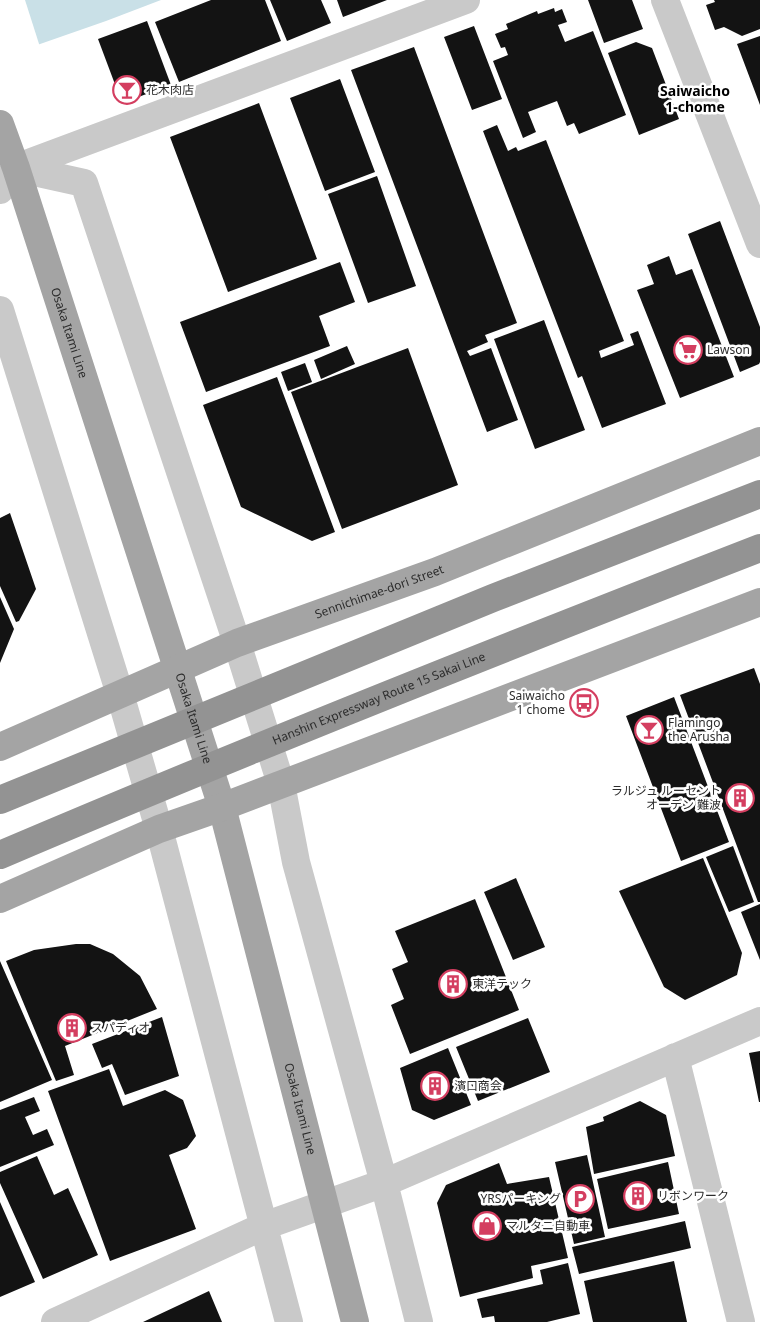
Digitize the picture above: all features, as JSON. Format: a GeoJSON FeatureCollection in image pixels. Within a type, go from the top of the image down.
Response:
{"type":"FeatureCollection","features":[{"type":"Feature","properties":{"kind":"highway"},"geometry":{"type":"LineString","coordinates":[[0,800],[493,598],[760,494]]}},
{"type":"Feature","properties":{"kind":"highway","name":"Hanshin Expressway Route 15 Sakai Line"},"geometry":{"type":"LineString","coordinates":[[0,855],[508,646],[760,548]]}},
{"type":"Feature","properties":{"kind":"main road","name":"Osaka Itami Line"},"geometry":{"type":"LineString","coordinates":[[0,124],[8,171],[178,669],[222,807],[355,1322]]}},
{"type":"Feature","properties":{"kind":"main road","name":"Sennichimae-dori Street"},"geometry":{"type":"LineString","coordinates":[[0,747],[237,642],[435,572],[760,441]]}},
{"type":"Feature","properties":{"kind":"main road"},"geometry":{"type":"LineString","coordinates":[[0,899],[159,829],[222,807],[760,602]]}},
{"type":"Feature","properties":{"kind":"street"},"geometry":{"type":"LineString","coordinates":[[0,190],[8,171],[466,0]]}},
{"type":"Feature","properties":{"kind":"street"},"geometry":{"type":"LineString","coordinates":[[665,0],[760,244]]}},
{"type":"Feature","properties":{"kind":"street"},"geometry":{"type":"LineString","coordinates":[[8,171],[84,183],[237,642],[281,784],[296,862],[384,1183],[419,1322]]}},
{"type":"Feature","properties":{"kind":"street"},"geometry":{"type":"LineString","coordinates":[[0,310],[120,694],[159,829],[289,1322]]}},
{"type":"Feature","properties":{"kind":"street"},"geometry":{"type":"LineString","coordinates":[[55,1322],[264,1226],[384,1183],[760,1021]]}},
{"type":"Feature","properties":{"kind":"street"},"geometry":{"type":"LineString","coordinates":[[675,1057],[741,1322]]}},
{"type":"Feature","properties":{"kind":"water"},"geometry":{"type":"Polygon","coordinates":[[[0,0],[161,0],[0,58],[0,0]]]}},
{"type":"Feature","properties":{"kind":"pier"},"geometry":{"type":"Polygon","coordinates":[[[0,0],[25,0],[40,47],[0,61],[0,0]]]}},
{"type":"Feature","properties":{"kind":"building"},"geometry":{"type":"Polygon","coordinates":[[[211,0],[265,0],[281,41],[179,82],[155,22],[211,0]]]}},
{"type":"Feature","properties":{"kind":"building"},"geometry":{"type":"Polygon","coordinates":[[[270,0],[321,0],[331,23],[287,41],[270,0]]]}},
{"type":"Feature","properties":{"kind":"building"},"geometry":{"type":"Polygon","coordinates":[[[337,0],[387,0],[343,17],[337,0]]]}},
{"type":"Feature","properties":{"kind":"building"},"geometry":{"type":"Polygon","coordinates":[[[588,0],[632,0],[643,29],[604,43],[588,0]]]}},
{"type":"Feature","properties":{"kind":"building"},"geometry":{"type":"Polygon","coordinates":[[[714,0],[760,0],[760,29],[742,36],[724,27],[715,30],[706,5],[715,2],[714,0]]]}},
{"type":"Feature","properties":{"kind":"building"},"geometry":{"type":"Polygon","coordinates":[[[554,8],[555,12],[562,9],[567,22],[558,25],[565,42],[593,31],[626,115],[579,134],[574,123],[567,126],[557,101],[528,112],[536,132],[523,138],[493,61],[508,55],[505,47],[501,48],[495,34],[508,29],[506,24],[537,11],[538,14],[554,8]]]}},
{"type":"Feature","properties":{"kind":"building"},"geometry":{"type":"Polygon","coordinates":[[[147,21],[171,85],[122,103],[98,39],[147,21]]]}},
{"type":"Feature","properties":{"kind":"building"},"geometry":{"type":"Polygon","coordinates":[[[474,26],[502,99],[472,110],[444,37],[474,26]]]}},
{"type":"Feature","properties":{"kind":"building"},"geometry":{"type":"Polygon","coordinates":[[[760,36],[760,105],[737,44],[760,36]]]}},
{"type":"Feature","properties":{"kind":"building"},"geometry":{"type":"Polygon","coordinates":[[[636,42],[652,48],[679,119],[639,135],[608,53],[636,42]]]}},
{"type":"Feature","properties":{"kind":"building"},"geometry":{"type":"Polygon","coordinates":[[[414,47],[517,323],[485,335],[488,342],[467,351],[470,356],[491,348],[518,420],[487,432],[351,70],[414,47]]]}},
{"type":"Feature","properties":{"kind":"building"},"geometry":{"type":"Polygon","coordinates":[[[340,79],[375,172],[325,191],[290,98],[340,79]]]}},
{"type":"Feature","properties":{"kind":"building"},"geometry":{"type":"Polygon","coordinates":[[[259,103],[317,259],[228,292],[170,137],[259,103]]]}},
{"type":"Feature","properties":{"kind":"building"},"geometry":{"type":"Polygon","coordinates":[[[497,125],[508,151],[516,147],[518,151],[546,140],[624,341],[599,351],[601,358],[634,345],[630,334],[638,331],[666,404],[602,428],[582,376],[578,378],[483,131],[497,125]]]}},
{"type":"Feature","properties":{"kind":"building"},"geometry":{"type":"Polygon","coordinates":[[[377,176],[416,286],[368,303],[328,194],[377,176]]]}},
{"type":"Feature","properties":{"kind":"building"},"geometry":{"type":"Polygon","coordinates":[[[720,221],[760,327],[760,362],[740,372],[688,234],[720,221]]]}},
{"type":"Feature","properties":{"kind":"building"},"geometry":{"type":"Polygon","coordinates":[[[669,256],[676,275],[692,269],[734,377],[680,398],[637,290],[654,284],[647,265],[669,256]]]}},
{"type":"Feature","properties":{"kind":"building"},"geometry":{"type":"Polygon","coordinates":[[[340,262],[355,302],[319,316],[330,346],[206,392],[180,322],[340,262]]]}},
{"type":"Feature","properties":{"kind":"building"},"geometry":{"type":"Polygon","coordinates":[[[544,320],[585,430],[535,449],[494,339],[544,320]]]}},
{"type":"Feature","properties":{"kind":"building"},"geometry":{"type":"Polygon","coordinates":[[[347,346],[355,364],[321,379],[314,360],[347,346]]]}},
{"type":"Feature","properties":{"kind":"building"},"geometry":{"type":"Polygon","coordinates":[[[408,348],[458,485],[342,529],[291,392],[408,348]]]}},
{"type":"Feature","properties":{"kind":"building"},"geometry":{"type":"Polygon","coordinates":[[[305,363],[312,382],[288,391],[281,372],[305,363]]]}},
{"type":"Feature","properties":{"kind":"building"},"geometry":{"type":"Polygon","coordinates":[[[277,377],[335,532],[312,541],[241,507],[203,405],[277,377]]]}},
{"type":"Feature","properties":{"kind":"building"},"geometry":{"type":"Polygon","coordinates":[[[10,513],[36,589],[19,621],[16,622],[0,586],[0,518],[10,513]]]}},
{"type":"Feature","properties":{"kind":"building"},"geometry":{"type":"Polygon","coordinates":[[[0,597],[14,629],[0,663],[0,597]]]}},
{"type":"Feature","properties":{"kind":"building","name":"ラルジュ ルーセント オーデン 難波"},"geometry":{"type":"Polygon","coordinates":[[[754,668],[760,684],[760,902],[758,902],[680,695],[754,668]]]}},
{"type":"Feature","properties":{"kind":"building"},"geometry":{"type":"Polygon","coordinates":[[[674,697],[729,842],[681,861],[626,716],[674,697]]]}},
{"type":"Feature","properties":{"kind":"building"},"geometry":{"type":"Polygon","coordinates":[[[733,846],[754,902],[729,912],[706,857],[733,846]]]}},
{"type":"Feature","properties":{"kind":"building"},"geometry":{"type":"Polygon","coordinates":[[[703,858],[742,953],[737,975],[685,1000],[664,987],[619,891],[703,858]]]}},
{"type":"Feature","properties":{"kind":"building"},"geometry":{"type":"Polygon","coordinates":[[[516,878],[545,947],[513,960],[484,892],[516,878]]]}},
{"type":"Feature","properties":{"kind":"building","name":"東洋テック"},"geometry":{"type":"Polygon","coordinates":[[[475,899],[519,1010],[410,1054],[391,1005],[404,999],[392,969],[408,962],[395,931],[475,899]]]}},
{"type":"Feature","properties":{"kind":"building"},"geometry":{"type":"Polygon","coordinates":[[[760,904],[760,960],[741,912],[760,904]]]}},
{"type":"Feature","properties":{"kind":"building","name":"スパディオ"},"geometry":{"type":"Polygon","coordinates":[[[90,944],[113,954],[140,976],[157,1009],[65,1046],[74,1075],[56,1081],[6,961],[34,950],[90,944]]]}},
{"type":"Feature","properties":{"kind":"building"},"geometry":{"type":"Polygon","coordinates":[[[0,961],[52,1080],[0,1102],[0,961]]]}},
{"type":"Feature","properties":{"kind":"building"},"geometry":{"type":"Polygon","coordinates":[[[162,1017],[179,1076],[125,1095],[112,1064],[102,1068],[92,1044],[162,1017]]]}},
{"type":"Feature","properties":{"kind":"building"},"geometry":{"type":"Polygon","coordinates":[[[528,1018],[550,1072],[478,1101],[456,1047],[528,1018]]]}},
{"type":"Feature","properties":{"kind":"building","name":"濱口商会"},"geometry":{"type":"Polygon","coordinates":[[[448,1048],[471,1105],[434,1120],[412,1110],[400,1068],[448,1048]]]}},
{"type":"Feature","properties":{"kind":"building"},"geometry":{"type":"Polygon","coordinates":[[[760,1051],[760,1102],[759,1102],[749,1053],[760,1051]]]}},
{"type":"Feature","properties":{"kind":"building"},"geometry":{"type":"Polygon","coordinates":[[[109,1069],[123,1106],[165,1090],[183,1100],[196,1136],[187,1148],[169,1155],[196,1229],[110,1261],[48,1091],[109,1069]]]}},
{"type":"Feature","properties":{"kind":"building"},"geometry":{"type":"Polygon","coordinates":[[[34,1097],[40,1111],[25,1117],[33,1135],[47,1129],[54,1145],[0,1167],[0,1110],[34,1097]]]}},
{"type":"Feature","properties":{"kind":"building"},"geometry":{"type":"Polygon","coordinates":[[[640,1101],[666,1115],[675,1156],[594,1174],[586,1127],[604,1121],[603,1117],[640,1101]]]}},
{"type":"Feature","properties":{"kind":"building","name":"YRSパーキング"},"geometry":{"type":"Polygon","coordinates":[[[587,1155],[605,1237],[574,1244],[555,1162],[587,1155]]]}},
{"type":"Feature","properties":{"kind":"building"},"geometry":{"type":"Polygon","coordinates":[[[37,1156],[54,1195],[68,1188],[98,1255],[43,1279],[0,1183],[0,1172],[37,1156]]]}},
{"type":"Feature","properties":{"kind":"building","name":"リボンワーク"},"geometry":{"type":"Polygon","coordinates":[[[668,1162],[679,1214],[608,1229],[597,1179],[668,1162]]]}},
{"type":"Feature","properties":{"kind":"building"},"geometry":{"type":"Polygon","coordinates":[[[499,1163],[507,1184],[549,1177],[568,1258],[531,1266],[533,1278],[460,1297],[437,1203],[446,1185],[499,1163]]]}},
{"type":"Feature","properties":{"kind":"building"},"geometry":{"type":"Polygon","coordinates":[[[0,1202],[35,1282],[0,1297],[0,1202]]]}},
{"type":"Feature","properties":{"kind":"building"},"geometry":{"type":"Polygon","coordinates":[[[685,1221],[691,1248],[579,1274],[572,1247],[685,1221]]]}},
{"type":"Feature","properties":{"kind":"building"},"geometry":{"type":"Polygon","coordinates":[[[674,1261],[687,1322],[593,1322],[584,1281],[674,1261]]]}},
{"type":"Feature","properties":{"kind":"building"},"geometry":{"type":"Polygon","coordinates":[[[568,1263],[580,1314],[547,1322],[495,1322],[494,1316],[482,1318],[477,1299],[543,1284],[540,1270],[568,1263]]]}},
{"type":"Feature","properties":{"kind":"building"},"geometry":{"type":"Polygon","coordinates":[[[209,1291],[222,1322],[143,1322],[209,1291]]]}},
{"type":"Feature","properties":{"kind":"place","name":"花木肉店"},"geometry":{"type":"Point","coordinates":[127,90]}},
{"type":"Feature","properties":{"kind":"place","name":"Lawson"},"geometry":{"type":"Point","coordinates":[688,350]}},
{"type":"Feature","properties":{"kind":"place","name":"Saiwaicho 1 chome"},"geometry":{"type":"Point","coordinates":[584,703]}},
{"type":"Feature","properties":{"kind":"place","name":"Flamingo the Arusha"},"geometry":{"type":"Point","coordinates":[649,730]}},
{"type":"Feature","properties":{"kind":"place","name":"ラルジュ ルーセント オーデン 難波"},"geometry":{"type":"Point","coordinates":[740,798]}},
{"type":"Feature","properties":{"kind":"place","name":"東洋テック"},"geometry":{"type":"Point","coordinates":[453,984]}},
{"type":"Feature","properties":{"kind":"place","name":"スパディオ"},"geometry":{"type":"Point","coordinates":[72,1028]}},
{"type":"Feature","properties":{"kind":"place","name":"濱口商会"},"geometry":{"type":"Point","coordinates":[435,1086]}},
{"type":"Feature","properties":{"kind":"place","name":"リボンワーク"},"geometry":{"type":"Point","coordinates":[638,1196]}},
{"type":"Feature","properties":{"kind":"place","name":"YRSパーキング"},"geometry":{"type":"Point","coordinates":[580,1199]}},
{"type":"Feature","properties":{"kind":"place","name":"マルタニ自動車"},"geometry":{"type":"Point","coordinates":[487,1226]}},
{"type":"Feature","properties":{"kind":"district","name":"Saiwaicho 1-chome"},"geometry":{"type":"Point","coordinates":[695,99]}}]}
